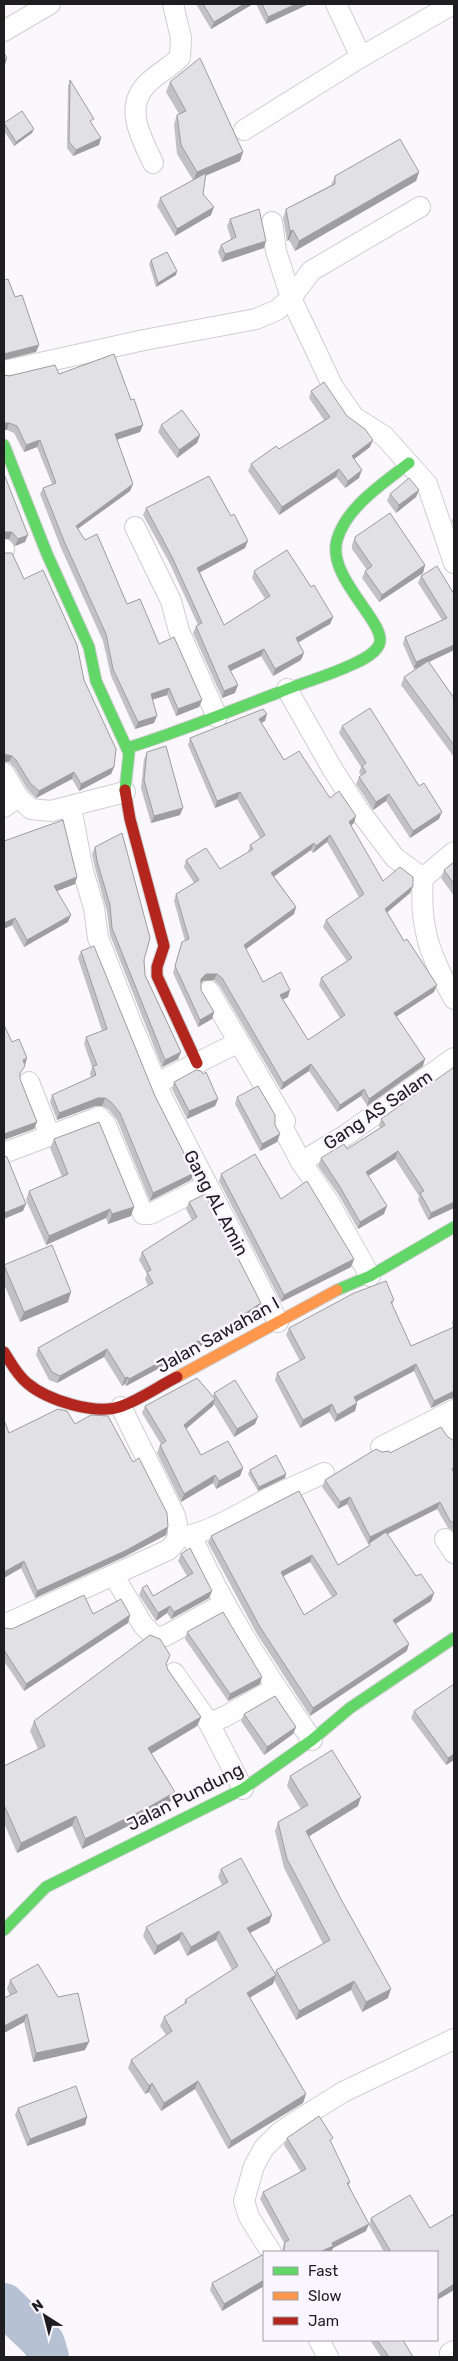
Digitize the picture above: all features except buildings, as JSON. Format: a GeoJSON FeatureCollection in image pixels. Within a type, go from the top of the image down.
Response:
{"type":"FeatureCollection","features":[{"type":"Feature","properties":{"kind":"street"},"geometry":{"type":"LineString","coordinates":[[4,32],[50,4]]}},
{"type":"Feature","properties":{"kind":"street"},"geometry":{"type":"LineString","coordinates":[[153,163],[134,120],[136,98],[147,84],[168,69],[180,57],[181,38],[173,4]]}},
{"type":"Feature","properties":{"kind":"street"},"geometry":{"type":"LineString","coordinates":[[336,4],[361,57]]}},
{"type":"Feature","properties":{"kind":"street"},"geometry":{"type":"LineString","coordinates":[[244,130],[361,57],[453,4]]}},
{"type":"Feature","properties":{"kind":"street"},"geometry":{"type":"LineString","coordinates":[[4,371],[144,340],[256,319],[277,310],[291,298],[311,271],[420,207]]}},
{"type":"Feature","properties":{"kind":"street"},"geometry":{"type":"LineString","coordinates":[[272,222],[276,251],[291,298],[333,387],[354,417],[384,436],[427,484],[454,563]]}},
{"type":"Feature","properties":{"kind":"street"},"geometry":{"type":"LineString","coordinates":[[4,445],[47,554],[89,647],[96,681],[127,748],[130,759],[126,792],[130,819],[163,943],[157,967],[157,976],[197,1063]]}},
{"type":"Feature","properties":{"kind":"street"},"geometry":{"type":"LineString","coordinates":[[127,748],[158,739],[287,689],[337,672],[371,652],[379,645],[381,636],[378,628],[366,613],[340,572],[335,556],[337,540],[354,514],[369,496],[409,463]]}},
{"type":"Feature","properties":{"kind":"street"},"geometry":{"type":"LineString","coordinates":[[135,527],[171,601],[179,631],[216,717]]}},
{"type":"Feature","properties":{"kind":"street"},"geometry":{"type":"LineString","coordinates":[[287,689],[333,770],[358,809],[395,858],[423,878]]}},
{"type":"Feature","properties":{"kind":"street"},"geometry":{"type":"LineString","coordinates":[[4,773],[11,802],[37,811],[51,811],[71,807],[126,792]]}},
{"type":"Feature","properties":{"kind":"street","name":"Gang AL Amin"},"geometry":{"type":"LineString","coordinates":[[71,807],[84,871],[94,908],[98,938],[156,1083],[206,1186],[278,1322]]}},
{"type":"Feature","properties":{"kind":"street"},"geometry":{"type":"LineString","coordinates":[[454,852],[423,878],[420,906],[426,938],[454,999]]}},
{"type":"Feature","properties":{"kind":"street"},"geometry":{"type":"LineString","coordinates":[[209,992],[285,1121],[283,1128],[301,1162],[328,1201],[370,1276]]}},
{"type":"Feature","properties":{"kind":"street"},"geometry":{"type":"LineString","coordinates":[[156,1083],[239,1042]]}},
{"type":"Feature","properties":{"kind":"street","name":"Gang AS Salam"},"geometry":{"type":"LineString","coordinates":[[301,1162],[346,1134],[454,1058]]}},
{"type":"Feature","properties":{"kind":"street"},"geometry":{"type":"LineString","coordinates":[[29,1082],[50,1136]]}},
{"type":"Feature","properties":{"kind":"street"},"geometry":{"type":"LineString","coordinates":[[4,1153],[95,1118],[102,1119],[143,1214],[150,1214],[206,1186]]}},
{"type":"Feature","properties":{"kind":"street","name":"Jalan Sawahan I"},"geometry":{"type":"LineString","coordinates":[[4,1352],[26,1383],[46,1396],[102,1410],[121,1407],[345,1286],[370,1276],[454,1227]]}},
{"type":"Feature","properties":{"kind":"street"},"geometry":{"type":"LineString","coordinates":[[121,1407],[185,1537],[203,1563],[276,1688],[312,1740]]}},
{"type":"Feature","properties":{"kind":"street"},"geometry":{"type":"LineString","coordinates":[[381,1447],[448,1413],[454,1437]]}},
{"type":"Feature","properties":{"kind":"street"},"geometry":{"type":"LineString","coordinates":[[4,1625],[114,1576],[168,1550],[185,1537],[223,1523],[270,1498],[324,1473]]}},
{"type":"Feature","properties":{"kind":"street"},"geometry":{"type":"LineString","coordinates":[[114,1576],[143,1625],[155,1638],[165,1636],[225,1603]]}},
{"type":"Feature","properties":{"kind":"street","name":"Jalan Pundung"},"geometry":{"type":"LineString","coordinates":[[4,1930],[46,1887],[243,1789],[312,1740],[350,1708],[454,1638]]}},
{"type":"Feature","properties":{"kind":"street"},"geometry":{"type":"LineString","coordinates":[[174,1673],[209,1723],[243,1789]]}},
{"type":"Feature","properties":{"kind":"street"},"geometry":{"type":"LineString","coordinates":[[209,1723],[224,1717],[276,1688]]}},
{"type":"Feature","properties":{"kind":"street"},"geometry":{"type":"LineString","coordinates":[[270,2251],[249,2217],[244,2201],[252,2172],[264,2148],[279,2133],[343,2092],[454,2039]]}},
{"type":"Feature","properties":{"kind":"street"},"geometry":{"type":"LineString","coordinates":[[320,2341],[328,2357]]}},
{"type":"Feature","properties":{"kind":"waterway"},"geometry":{"type":"LineString","coordinates":[[4,2304],[44,2343],[48,2357]]}},
{"type":"Feature","properties":{"kind":"traffic: fast"},"geometry":{"type":"LineString","coordinates":[[4,445],[47,554],[89,647],[96,681],[129,753],[125,790]]}},
{"type":"Feature","properties":{"kind":"traffic: fast"},"geometry":{"type":"LineString","coordinates":[[127,748],[334,672],[362,660],[377,649],[380,636],[340,569],[336,555],[337,540],[342,528],[357,506],[409,463]]}},
{"type":"Feature","properties":{"kind":"traffic: fast"},"geometry":{"type":"LineString","coordinates":[[337,1290],[370,1276],[454,1227]]}},
{"type":"Feature","properties":{"kind":"traffic: fast"},"geometry":{"type":"LineString","coordinates":[[4,1930],[46,1887],[243,1789],[312,1740],[350,1708],[454,1638]]}},
{"type":"Feature","properties":{"kind":"traffic: slow"},"geometry":{"type":"LineString","coordinates":[[177,1377],[337,1290]]}},
{"type":"Feature","properties":{"kind":"traffic: jam"},"geometry":{"type":"LineString","coordinates":[[125,790],[130,819],[164,946],[157,967],[157,976],[197,1063]]}},
{"type":"Feature","properties":{"kind":"traffic: jam"},"geometry":{"type":"LineString","coordinates":[[4,1352],[14,1369],[27,1383],[47,1395],[72,1405],[86,1408],[111,1409],[122,1406],[177,1377]]}}]}
